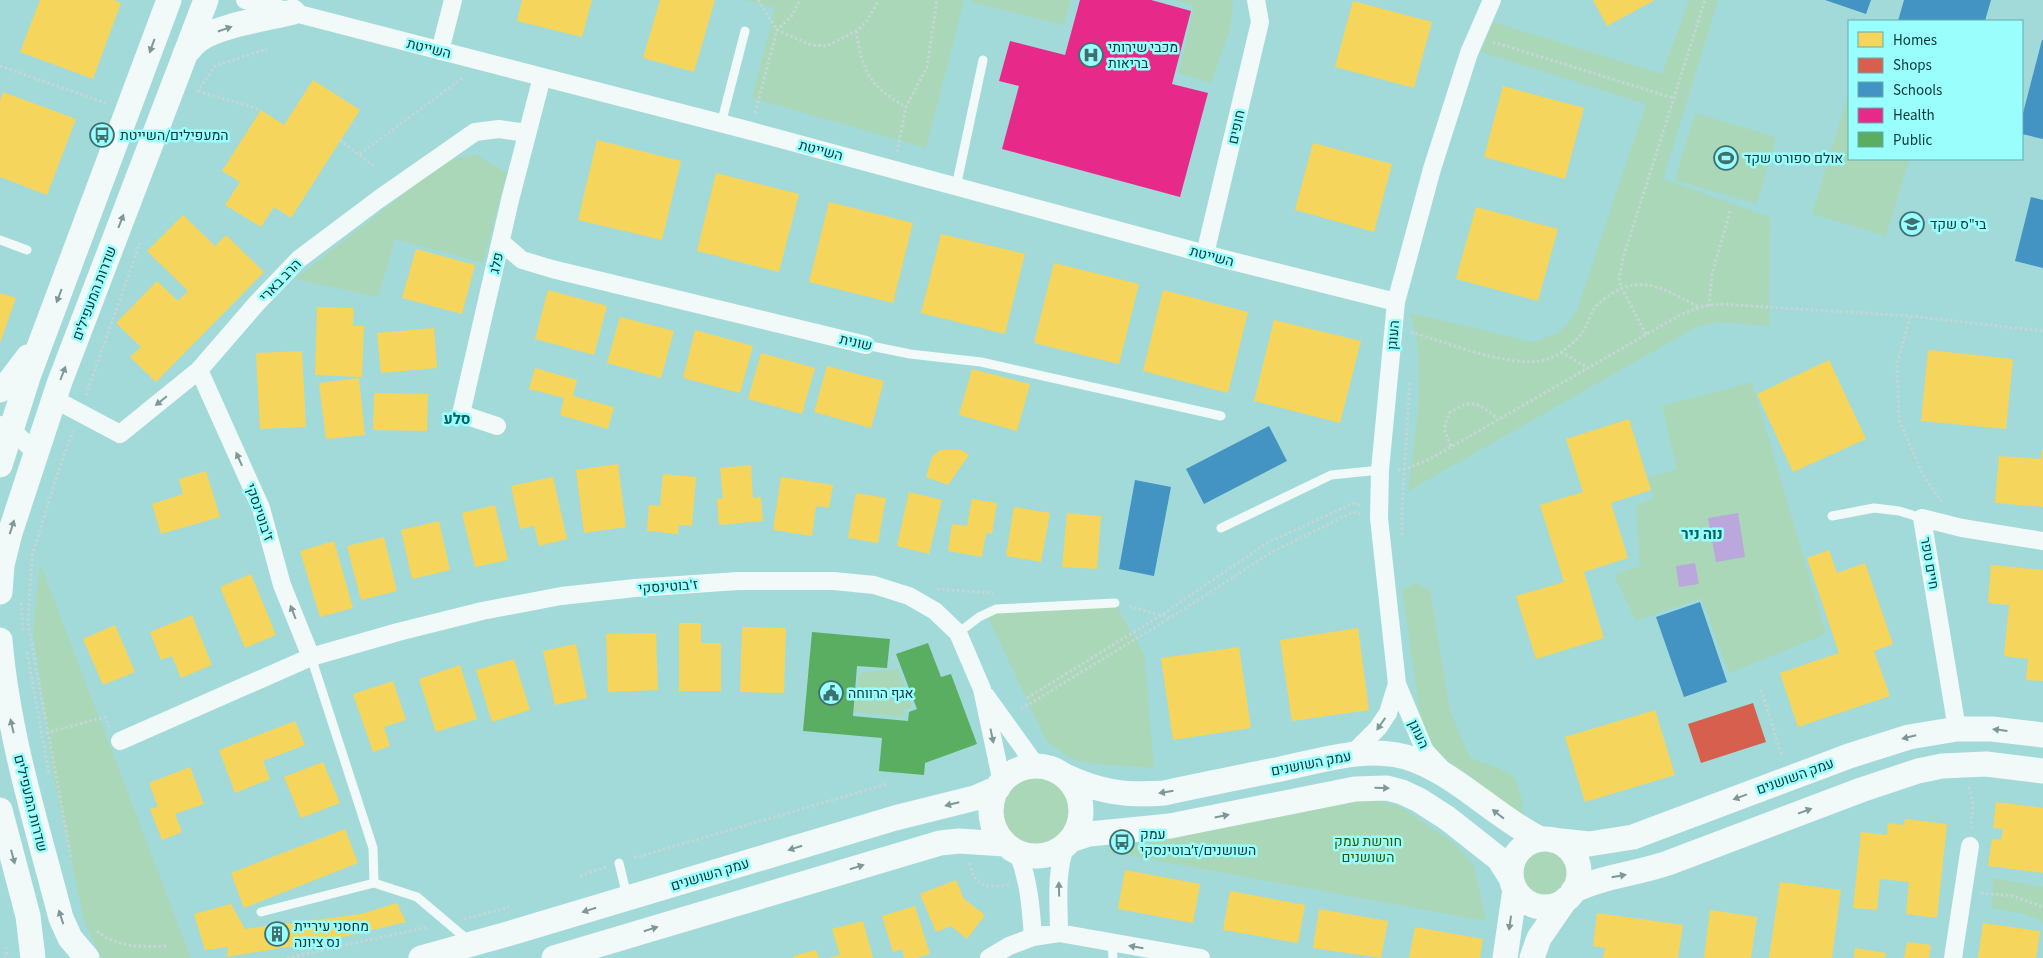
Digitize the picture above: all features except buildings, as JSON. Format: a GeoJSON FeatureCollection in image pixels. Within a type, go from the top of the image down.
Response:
{"type":"FeatureCollection","features":[{"type":"Feature","properties":{"kind":"street"},"geometry":{"type":"LineString","coordinates":[[36,453],[1,460],[6,426],[43,338],[169,0]]}},
{"type":"Feature","properties":{"kind":"street","name":"שדרות המעפילים"},"geometry":{"type":"LineString","coordinates":[[11,596],[2,565],[10,533],[36,453],[54,399],[206,0]]}},
{"type":"Feature","properties":{"kind":"street","name":"השייטת"},"geometry":{"type":"LineString","coordinates":[[245,0],[285,6],[440,51],[751,131],[1205,254],[1396,302]]}},
{"type":"Feature","properties":{"kind":"street"},"geometry":{"type":"LineString","coordinates":[[440,51],[453,0]]}},
{"type":"Feature","properties":{"kind":"street","name":"חופים"},"geometry":{"type":"LineString","coordinates":[[1205,254],[1260,22],[1256,0]]}},
{"type":"Feature","properties":{"kind":"street","name":"העוגן"},"geometry":{"type":"LineString","coordinates":[[1450,779],[1425,751],[1397,684],[1379,515],[1380,470],[1396,302],[1432,168],[1468,53],[1492,0]]}},
{"type":"Feature","properties":{"kind":"street"},"geometry":{"type":"LineString","coordinates":[[185,54],[199,40],[285,6]]}},
{"type":"Feature","properties":{"kind":"street","name":"פלג"},"geometry":{"type":"LineString","coordinates":[[497,426],[461,414],[542,77]]}},
{"type":"Feature","properties":{"kind":"street","name":"הרב בארי"},"geometry":{"type":"LineString","coordinates":[[54,399],[120,434],[199,370],[258,302],[299,259],[379,199],[475,132],[499,129],[527,133]]}},
{"type":"Feature","properties":{"kind":"street","name":"שונית"},"geometry":{"type":"LineString","coordinates":[[501,242],[522,260],[552,269],[866,345]]}},
{"type":"Feature","properties":{"kind":"street"},"geometry":{"type":"LineString","coordinates":[[0,390],[6,386],[43,338]]}},
{"type":"Feature","properties":{"kind":"street","name":"ז'בוטינסקי"},"geometry":{"type":"LineString","coordinates":[[199,370],[261,508],[282,585],[311,657]]}},
{"type":"Feature","properties":{"kind":"street"},"geometry":{"type":"LineString","coordinates":[[6,426],[36,453]]}},
{"type":"Feature","properties":{"kind":"street","name":"חיים טפר"},"geometry":{"type":"LineString","coordinates":[[1957,729],[1948,663],[1922,518],[1962,528],[2043,541]]}},
{"type":"Feature","properties":{"kind":"street","name":"ז'בוטינסקי"},"geometry":{"type":"LineString","coordinates":[[115,735],[311,657],[398,632],[482,611],[560,596],[636,588],[738,581],[834,581],[874,585],[909,596],[935,611],[958,633],[982,689],[1037,767]]}},
{"type":"Feature","properties":{"kind":"street","name":"שדרות המעפילים"},"geometry":{"type":"LineString","coordinates":[[12,637],[10,715],[25,783],[61,918],[70,938],[87,958]]}},
{"type":"Feature","properties":{"kind":"street","name":"העוגן"},"geometry":{"type":"LineString","coordinates":[[1351,755],[1380,725],[1388,713],[1397,684]]}},
{"type":"Feature","properties":{"kind":"street","name":"ז'בוטינסקי"},"geometry":{"type":"LineString","coordinates":[[982,689],[1000,785]]}},
{"type":"Feature","properties":{"kind":"street","name":"עמק השושנים"},"geometry":{"type":"LineString","coordinates":[[1063,775],[1088,787],[1103,791],[1141,795],[1164,793],[1351,755],[1392,754],[1414,760],[1450,779],[1506,820],[1546,839],[1589,844],[1633,837],[1909,736],[1957,729],[1992,729],[2043,735]]}},
{"type":"Feature","properties":{"kind":"street"},"geometry":{"type":"LineString","coordinates":[[554,958],[940,843],[974,841],[1012,848],[1031,856],[1044,855],[1056,852],[1068,842],[1089,834],[1170,826],[1355,789],[1387,788],[1402,792],[1419,800],[1447,818],[1499,859],[1522,898],[1532,904],[1544,907],[1556,905],[1570,895],[1600,880],[1642,872],[1889,780],[1934,768],[1964,765],[1990,764],[2043,771]]}},
{"type":"Feature","properties":{"kind":"street"},"geometry":{"type":"LineString","coordinates":[[1033,937],[1028,882],[1012,848],[994,827],[991,814],[992,800],[1000,785],[1018,771],[1037,767],[1048,768],[1063,775],[1077,792],[1081,806],[1078,827],[1068,842],[1060,860],[1059,934]]}},
{"type":"Feature","properties":{"kind":"street","name":"עמק השושנים"},"geometry":{"type":"LineString","coordinates":[[421,958],[895,818],[975,798],[1000,785]]}},
{"type":"Feature","properties":{"kind":"street"},"geometry":{"type":"LineString","coordinates":[[0,810],[28,916],[33,953]]}},
{"type":"Feature","properties":{"kind":"street"},"geometry":{"type":"LineString","coordinates":[[1505,958],[1513,883],[1511,866],[1523,846],[1546,839],[1563,844],[1575,857],[1578,868],[1578,880],[1570,895],[1539,938],[1532,958]]}},
{"type":"Feature","properties":{"kind":"street"},"geometry":{"type":"LineString","coordinates":[[1953,958],[1970,846]]}},
{"type":"Feature","properties":{"kind":"street"},"geometry":{"type":"LineString","coordinates":[[989,958],[1009,946],[1033,937],[1059,934],[1112,950],[1201,958]]}},
{"type":"Feature","properties":{"kind":"lane"},"geometry":{"type":"LineString","coordinates":[[721,124],[745,31]]}},
{"type":"Feature","properties":{"kind":"lane"},"geometry":{"type":"LineString","coordinates":[[956,187],[983,60]]}},
{"type":"Feature","properties":{"kind":"lane"},"geometry":{"type":"LineString","coordinates":[[0,240],[27,250]]}},
{"type":"Feature","properties":{"kind":"lane","name":"שונית"},"geometry":{"type":"LineString","coordinates":[[866,345],[910,354],[981,362],[1221,416]]}},
{"type":"Feature","properties":{"kind":"lane"},"geometry":{"type":"LineString","coordinates":[[1221,528],[1331,475],[1380,470]]}},
{"type":"Feature","properties":{"kind":"lane"},"geometry":{"type":"LineString","coordinates":[[1832,516],[1874,508],[1899,511],[1922,518]]}},
{"type":"Feature","properties":{"kind":"lane"},"geometry":{"type":"LineString","coordinates":[[958,633],[979,616],[996,609],[1114,603]]}},
{"type":"Feature","properties":{"kind":"lane"},"geometry":{"type":"LineString","coordinates":[[311,657],[373,848],[374,883]]}},
{"type":"Feature","properties":{"kind":"lane"},"geometry":{"type":"LineString","coordinates":[[619,863],[628,898]]}},
{"type":"Feature","properties":{"kind":"lane"},"geometry":{"type":"LineString","coordinates":[[261,912],[374,883],[417,897],[472,944]]}},
{"type":"Feature","properties":{"kind":"path"},"geometry":{"type":"LineString","coordinates":[[758,0],[777,30],[811,45],[827,46],[856,32],[866,22],[879,0]]}},
{"type":"Feature","properties":{"kind":"path"},"geometry":{"type":"LineString","coordinates":[[751,131],[777,30],[791,17],[800,0]]}},
{"type":"Feature","properties":{"kind":"path"},"geometry":{"type":"LineString","coordinates":[[894,170],[906,107],[927,67],[938,0]]}},
{"type":"Feature","properties":{"kind":"path"},"geometry":{"type":"LineString","coordinates":[[1646,334],[1621,288],[1620,278],[1623,258],[1704,0]]}},
{"type":"Feature","properties":{"kind":"path"},"geometry":{"type":"LineString","coordinates":[[856,32],[862,60],[872,82],[883,93],[906,107]]}},
{"type":"Feature","properties":{"kind":"path"},"geometry":{"type":"LineString","coordinates":[[1476,36],[1673,98]]}},
{"type":"Feature","properties":{"kind":"path"},"geometry":{"type":"LineString","coordinates":[[194,99],[215,66],[267,49]]}},
{"type":"Feature","properties":{"kind":"path"},"geometry":{"type":"LineString","coordinates":[[360,154],[484,62]]}},
{"type":"Feature","properties":{"kind":"path"},"geometry":{"type":"LineString","coordinates":[[0,66],[128,110]]}},
{"type":"Feature","properties":{"kind":"path"},"geometry":{"type":"LineString","coordinates":[[191,87],[198,91],[261,110]]}},
{"type":"Feature","properties":{"kind":"path"},"geometry":{"type":"LineString","coordinates":[[340,140],[374,166]]}},
{"type":"Feature","properties":{"kind":"path"},"geometry":{"type":"LineString","coordinates":[[1709,306],[1712,274],[1730,211]]}},
{"type":"Feature","properties":{"kind":"path"},"geometry":{"type":"LineString","coordinates":[[71,859],[28,622],[32,556],[60,466],[143,234]]}},
{"type":"Feature","properties":{"kind":"path"},"geometry":{"type":"LineString","coordinates":[[1396,302],[1404,330],[1499,358],[1525,361],[1545,360],[1561,352],[1584,330],[1595,308],[1621,288],[1640,283],[1667,291],[1700,307]]}},
{"type":"Feature","properties":{"kind":"path"},"geometry":{"type":"LineString","coordinates":[[1380,470],[1406,469],[1451,446],[1680,315],[1700,307],[1720,304],[1910,316],[2043,331]]}},
{"type":"Feature","properties":{"kind":"path"},"geometry":{"type":"LineString","coordinates":[[1910,316],[1897,364],[1899,420],[1923,476],[1941,501],[1922,518]]}},
{"type":"Feature","properties":{"kind":"path"},"geometry":{"type":"LineString","coordinates":[[1561,352],[1588,368]]}},
{"type":"Feature","properties":{"kind":"path"},"geometry":{"type":"LineString","coordinates":[[1402,538],[1402,505],[1406,469],[1410,378]]}},
{"type":"Feature","properties":{"kind":"path"},"geometry":{"type":"LineString","coordinates":[[1451,446],[1444,429],[1449,413],[1465,404],[1481,405],[1498,419]]}},
{"type":"Feature","properties":{"kind":"path"},"geometry":{"type":"LineString","coordinates":[[1027,698],[1163,614],[1267,543],[1354,503],[1379,515]]}},
{"type":"Feature","properties":{"kind":"path"},"geometry":{"type":"LineString","coordinates":[[1021,709],[1170,618],[1272,552],[1352,512],[1379,515]]}},
{"type":"Feature","properties":{"kind":"path"},"geometry":{"type":"LineString","coordinates":[[933,589],[999,594]]}},
{"type":"Feature","properties":{"kind":"path"},"geometry":{"type":"LineString","coordinates":[[11,596],[12,637]]}},
{"type":"Feature","properties":{"kind":"path"},"geometry":{"type":"LineString","coordinates":[[1114,603],[1163,614],[1170,618]]}},
{"type":"Feature","properties":{"kind":"path"},"geometry":{"type":"LineString","coordinates":[[26,651],[50,782]]}},
{"type":"Feature","properties":{"kind":"path"},"geometry":{"type":"LineString","coordinates":[[1761,690],[1790,778]]}},
{"type":"Feature","properties":{"kind":"path"},"geometry":{"type":"LineString","coordinates":[[42,734],[105,717],[115,735]]}},
{"type":"Feature","properties":{"kind":"path"},"geometry":{"type":"LineString","coordinates":[[1964,765],[1973,804],[1970,846]]}},
{"type":"Feature","properties":{"kind":"path"},"geometry":{"type":"LineString","coordinates":[[580,876],[887,784]]}},
{"type":"Feature","properties":{"kind":"path"},"geometry":{"type":"LineString","coordinates":[[970,862],[972,872],[978,883],[990,888],[1028,882]]}},
{"type":"Feature","properties":{"kind":"path"},"geometry":{"type":"LineString","coordinates":[[1963,892],[2013,896],[2043,908]]}},
{"type":"Feature","properties":{"kind":"path"},"geometry":{"type":"LineString","coordinates":[[92,928],[108,939],[133,947],[167,946]]}},
{"type":"Feature","properties":{"kind":"path"},"geometry":{"type":"LineString","coordinates":[[6,958],[33,953]]}},
{"type":"Feature","properties":{"kind":"green space"},"geometry":{"type":"Polygon","coordinates":[[[745,0],[964,0],[926,148],[752,98],[775,8],[745,0]]]}},
{"type":"Feature","properties":{"kind":"green space"},"geometry":{"type":"Polygon","coordinates":[[[972,0],[1071,0],[1063,25],[972,2],[972,0]]]}},
{"type":"Feature","properties":{"kind":"green space"},"geometry":{"type":"Polygon","coordinates":[[[1175,0],[1231,0],[1233,2],[1230,29],[1211,83],[1179,73],[1194,6],[1175,0]]]}},
{"type":"Feature","properties":{"kind":"green space"},"geometry":{"type":"Polygon","coordinates":[[[1689,0],[1718,0],[1663,179],[1770,217],[1769,326],[1717,322],[1696,327],[1408,491],[1417,417],[1419,380],[1417,339],[1410,313],[1534,342],[1560,332],[1577,311],[1646,104],[1481,52],[1493,22],[1662,74],[1689,0]]]}},
{"type":"Feature","properties":{"kind":"green space"},"geometry":{"type":"Polygon","coordinates":[[[1848,95],[1848,160],[1909,160],[1886,236],[1812,214],[1848,95]]]}},
{"type":"Feature","properties":{"kind":"green space","name":"אולם ספורט שקד"},"geometry":{"type":"Polygon","coordinates":[[[1695,113],[1776,137],[1757,204],[1675,180],[1695,113]]]}},
{"type":"Feature","properties":{"kind":"green space"},"geometry":{"type":"Polygon","coordinates":[[[475,154],[507,173],[483,263],[395,239],[378,297],[295,279],[446,161],[475,154]]]}},
{"type":"Feature","properties":{"kind":"green space"},"geometry":{"type":"Polygon","coordinates":[[[1752,382],[1826,634],[1729,673],[1701,598],[1636,621],[1614,575],[1640,566],[1636,505],[1654,498],[1647,478],[1677,469],[1662,406],[1752,382]]]}},
{"type":"Feature","properties":{"kind":"green space"},"geometry":{"type":"Polygon","coordinates":[[[40,563],[191,958],[101,957],[84,920],[53,775],[33,632],[40,563]]]}},
{"type":"Feature","properties":{"kind":"green space"},"geometry":{"type":"Polygon","coordinates":[[[1416,583],[1430,590],[1450,710],[1470,758],[1500,769],[1514,778],[1520,792],[1524,817],[1457,768],[1423,735],[1402,590],[1416,583]]]}},
{"type":"Feature","properties":{"kind":"green space"},"geometry":{"type":"Polygon","coordinates":[[[1117,607],[1144,654],[1154,768],[1097,764],[1073,760],[1047,742],[987,615],[1017,610],[1117,607]]]}},
{"type":"Feature","properties":{"kind":"green space"},"geometry":{"type":"Polygon","coordinates":[[[898,669],[912,707],[904,710],[903,717],[853,712],[860,673],[898,669]]]}},
{"type":"Feature","properties":{"kind":"green space"},"geometry":{"type":"Polygon","coordinates":[[[1043,776],[1056,782],[1065,791],[1069,797],[1071,811],[1069,825],[1061,836],[1050,844],[1029,846],[1022,844],[1011,836],[1003,825],[1001,804],[1003,797],[1011,786],[1022,778],[1043,776]]]}},
{"type":"Feature","properties":{"kind":"green space","name":"חורשת עמק השושנים"},"geometry":{"type":"Polygon","coordinates":[[[1372,799],[1401,807],[1455,844],[1474,866],[1486,921],[1105,851],[1350,801],[1372,799]]]}},
{"type":"Feature","properties":{"kind":"green space"},"geometry":{"type":"Polygon","coordinates":[[[1530,846],[1561,848],[1574,866],[1575,875],[1573,881],[1550,901],[1536,901],[1525,895],[1515,867],[1519,858],[1530,846]]]}},
{"type":"Feature","properties":{"kind":"green space"},"geometry":{"type":"Polygon","coordinates":[[[1993,878],[2043,887],[2043,925],[2042,921],[2024,914],[1992,908],[1993,878]]]}},
{"type":"Feature","properties":{"kind":"shaded area"},"geometry":{"type":"Polygon","coordinates":[[[1738,513],[1745,557],[1716,562],[1708,518],[1738,513]]]}},
{"type":"Feature","properties":{"kind":"shaded area"},"geometry":{"type":"Polygon","coordinates":[[[1695,563],[1699,584],[1679,587],[1676,566],[1695,563]]]}},
{"type":"Feature","properties":{"kind":"place","name":"מכבי שירותי בריאות"},"geometry":{"type":"Point","coordinates":[1091,55]}},
{"type":"Feature","properties":{"kind":"place","name":"המעפילים/השייטת"},"geometry":{"type":"Point","coordinates":[102,135]}},
{"type":"Feature","properties":{"kind":"place","name":"אולם ספורט שקד"},"geometry":{"type":"Point","coordinates":[1726,158]}},
{"type":"Feature","properties":{"kind":"place","name":"בי\"ס שקד"},"geometry":{"type":"Point","coordinates":[1912,224]}},
{"type":"Feature","properties":{"kind":"place","name":"אגף הרווחה"},"geometry":{"type":"Point","coordinates":[831,693]}},
{"type":"Feature","properties":{"kind":"place","name":"עמק השושנים/ז׳בוטינסקי"},"geometry":{"type":"Point","coordinates":[1122,842]}},
{"type":"Feature","properties":{"kind":"place","name":"מחסני עיריית נס ציונה"},"geometry":{"type":"Point","coordinates":[277,934]}},
{"type":"Feature","properties":{"kind":"district","name":"סלע"},"geometry":{"type":"Point","coordinates":[457,419]}},
{"type":"Feature","properties":{"kind":"district","name":"נוה ניר"},"geometry":{"type":"Point","coordinates":[1702,534]}}]}
